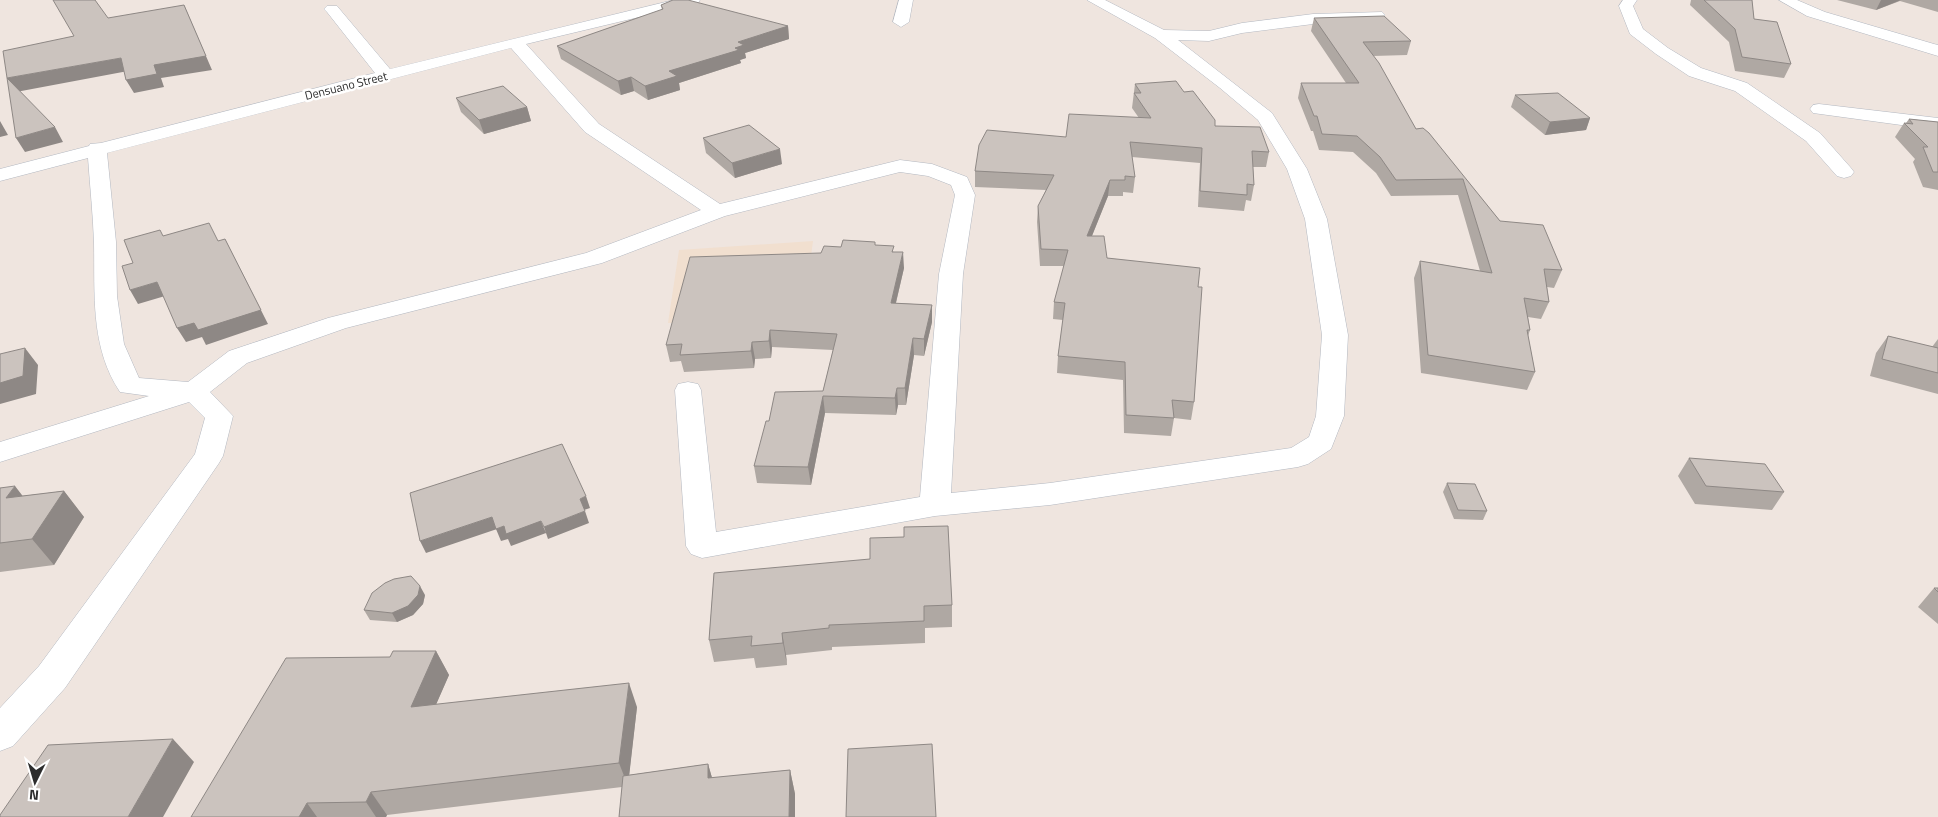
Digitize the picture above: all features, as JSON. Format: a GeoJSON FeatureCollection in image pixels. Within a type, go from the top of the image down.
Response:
{"type":"FeatureCollection","features":[{"type":"Feature","properties":{"kind":"street","name":"Densuano Street"},"geometry":{"type":"LineString","coordinates":[[0,175],[97,148],[670,2],[692,0]]}},
{"type":"Feature","properties":{"kind":"street"},"geometry":{"type":"LineString","coordinates":[[901,22],[906,0]]}},
{"type":"Feature","properties":{"kind":"street"},"geometry":{"type":"LineString","coordinates":[[688,390],[702,546],[935,505],[1050,494],[1298,457],[1321,442],[1330,416],[1335,335],[1316,219],[1297,168],[1265,117],[1161,34],[1094,0]]}},
{"type":"Feature","properties":{"kind":"street"},"geometry":{"type":"LineString","coordinates":[[1630,0],[1626,6],[1636,30],[1694,72],[1742,87],[1813,138],[1844,172]]}},
{"type":"Feature","properties":{"kind":"street"},"geometry":{"type":"LineString","coordinates":[[1786,0],[1814,15],[1938,40]]}},
{"type":"Feature","properties":{"kind":"street"},"geometry":{"type":"LineString","coordinates":[[332,9],[386,75]]}},
{"type":"Feature","properties":{"kind":"street"},"geometry":{"type":"LineString","coordinates":[[1161,34],[1209,36],[1251,27],[1377,15]]}},
{"type":"Feature","properties":{"kind":"street"},"geometry":{"type":"LineString","coordinates":[[1854,24],[1938,50]]}},
{"type":"Feature","properties":{"kind":"street"},"geometry":{"type":"LineString","coordinates":[[514,42],[592,128],[717,211]]}},
{"type":"Feature","properties":{"kind":"street"},"geometry":{"type":"LineString","coordinates":[[1819,109],[1938,124]]}},
{"type":"Feature","properties":{"kind":"street"},"geometry":{"type":"LineString","coordinates":[[0,734],[52,677],[209,456],[219,416],[194,391],[129,386],[111,344],[105,296],[106,242],[97,148]]}},
{"type":"Feature","properties":{"kind":"street"},"geometry":{"type":"LineString","coordinates":[[0,452],[194,391],[238,357],[338,323],[594,258],[717,211],[900,166],[932,170],[960,180],[965,195],[951,274],[941,395],[935,505]]}},
{"type":"Feature","properties":{"kind":"shaded area"},"geometry":{"type":"Polygon","coordinates":[[[813,241],[803,318],[668,323],[679,250],[813,241]]]}},
{"type":"Feature","properties":{"kind":"building"},"geometry":{"type":"Polygon","coordinates":[[[53,0],[95,0],[108,18],[184,5],[206,56],[154,65],[157,74],[126,80],[121,58],[7,78],[3,51],[74,36],[53,0]]]}},
{"type":"Feature","properties":{"kind":"building"},"geometry":{"type":"Polygon","coordinates":[[[673,0],[688,0],[788,26],[738,42],[744,45],[735,48],[739,50],[669,71],[677,76],[645,86],[631,77],[618,81],[557,46],[663,9],[661,5],[673,0]]]}},
{"type":"Feature","properties":{"kind":"building"},"geometry":{"type":"Polygon","coordinates":[[[1704,0],[1752,0],[1754,19],[1777,22],[1791,64],[1742,57],[1735,29],[1704,0]]]}},
{"type":"Feature","properties":{"kind":"building"},"geometry":{"type":"Polygon","coordinates":[[[1384,16],[1411,41],[1363,42],[1379,63],[1416,129],[1423,128],[1429,133],[1500,221],[1543,225],[1562,270],[1544,269],[1549,302],[1524,298],[1530,330],[1527,330],[1535,372],[1428,355],[1420,261],[1492,273],[1463,179],[1396,180],[1380,157],[1357,136],[1322,134],[1317,116],[1314,116],[1301,83],[1359,83],[1314,18],[1384,16]]]}},
{"type":"Feature","properties":{"kind":"building"},"geometry":{"type":"Polygon","coordinates":[[[7,78],[55,127],[16,138],[7,78]]]}},
{"type":"Feature","properties":{"kind":"building"},"geometry":{"type":"Polygon","coordinates":[[[1176,81],[1184,92],[1193,91],[1215,120],[1215,126],[1260,127],[1269,152],[1252,151],[1254,185],[1247,184],[1247,195],[1200,191],[1202,148],[1130,142],[1135,177],[1125,176],[1125,180],[1110,180],[1087,236],[1104,236],[1107,258],[1200,268],[1198,287],[1202,287],[1194,402],[1172,400],[1174,418],[1126,415],[1125,362],[1058,356],[1065,303],[1054,302],[1068,250],[1041,249],[1038,206],[1054,175],[975,171],[979,145],[987,130],[1066,137],[1069,114],[1151,118],[1134,93],[1141,93],[1135,84],[1176,81]]]}},
{"type":"Feature","properties":{"kind":"building"},"geometry":{"type":"Polygon","coordinates":[[[503,86],[527,107],[479,120],[456,98],[503,86]]]}},
{"type":"Feature","properties":{"kind":"building"},"geometry":{"type":"Polygon","coordinates":[[[1558,93],[1590,118],[1550,122],[1515,95],[1558,93]]]}},
{"type":"Feature","properties":{"kind":"building"},"geometry":{"type":"Polygon","coordinates":[[[1909,119],[1938,122],[1938,172],[1933,172],[1923,147],[1928,147],[1904,123],[1913,124],[1909,119]]]}},
{"type":"Feature","properties":{"kind":"building"},"geometry":{"type":"Polygon","coordinates":[[[749,125],[780,149],[732,163],[703,138],[749,125]]]}},
{"type":"Feature","properties":{"kind":"building"},"geometry":{"type":"Polygon","coordinates":[[[209,223],[218,241],[225,239],[261,310],[198,330],[194,323],[177,328],[157,282],[130,290],[122,266],[133,263],[124,240],[160,230],[163,236],[209,223]]]}},
{"type":"Feature","properties":{"kind":"building"},"geometry":{"type":"Polygon","coordinates":[[[843,240],[875,242],[875,245],[894,246],[892,252],[903,252],[891,303],[932,305],[924,339],[913,338],[905,388],[897,388],[895,398],[823,396],[808,467],[754,466],[766,421],[769,421],[775,392],[823,391],[837,334],[770,330],[769,341],[752,342],[751,351],[680,355],[682,344],[666,345],[690,257],[821,253],[824,246],[841,247],[843,240]]]}},
{"type":"Feature","properties":{"kind":"building"},"geometry":{"type":"Polygon","coordinates":[[[1888,336],[1938,348],[1938,373],[1882,359],[1888,336]]]}},
{"type":"Feature","properties":{"kind":"building"},"geometry":{"type":"Polygon","coordinates":[[[25,348],[23,376],[0,383],[0,354],[25,348]]]}},
{"type":"Feature","properties":{"kind":"building"},"geometry":{"type":"Polygon","coordinates":[[[562,444],[586,496],[580,499],[585,511],[544,527],[541,521],[506,534],[504,526],[496,529],[492,517],[420,541],[410,493],[562,444]]]}},
{"type":"Feature","properties":{"kind":"building"},"geometry":{"type":"Polygon","coordinates":[[[1689,458],[1765,464],[1784,492],[1706,486],[1689,458]]]}},
{"type":"Feature","properties":{"kind":"building"},"geometry":{"type":"Polygon","coordinates":[[[1447,483],[1475,484],[1487,511],[1458,510],[1447,483]]]}},
{"type":"Feature","properties":{"kind":"building"},"geometry":{"type":"Polygon","coordinates":[[[15,486],[6,498],[64,491],[32,539],[0,543],[0,488],[15,486]]]}},
{"type":"Feature","properties":{"kind":"building"},"geometry":{"type":"Polygon","coordinates":[[[948,526],[952,605],[924,606],[924,621],[829,625],[829,628],[782,633],[783,643],[751,646],[752,636],[709,640],[714,573],[870,559],[870,538],[904,537],[904,527],[948,526]]]}},
{"type":"Feature","properties":{"kind":"building"},"geometry":{"type":"Polygon","coordinates":[[[411,576],[420,586],[418,595],[408,606],[392,613],[364,610],[372,593],[385,583],[394,579],[411,576]]]}},
{"type":"Feature","properties":{"kind":"building"},"geometry":{"type":"Polygon","coordinates":[[[393,651],[436,651],[411,707],[629,683],[619,763],[371,792],[366,802],[307,803],[299,817],[191,817],[286,658],[390,657],[393,651]]]}},
{"type":"Feature","properties":{"kind":"building"},"geometry":{"type":"Polygon","coordinates":[[[173,739],[128,817],[0,817],[48,745],[173,739]]]}},
{"type":"Feature","properties":{"kind":"building"},"geometry":{"type":"Polygon","coordinates":[[[932,744],[936,817],[846,817],[848,749],[932,744]]]}},
{"type":"Feature","properties":{"kind":"building"},"geometry":{"type":"Polygon","coordinates":[[[708,764],[708,778],[790,770],[789,817],[619,817],[623,776],[708,764]]]}}]}
